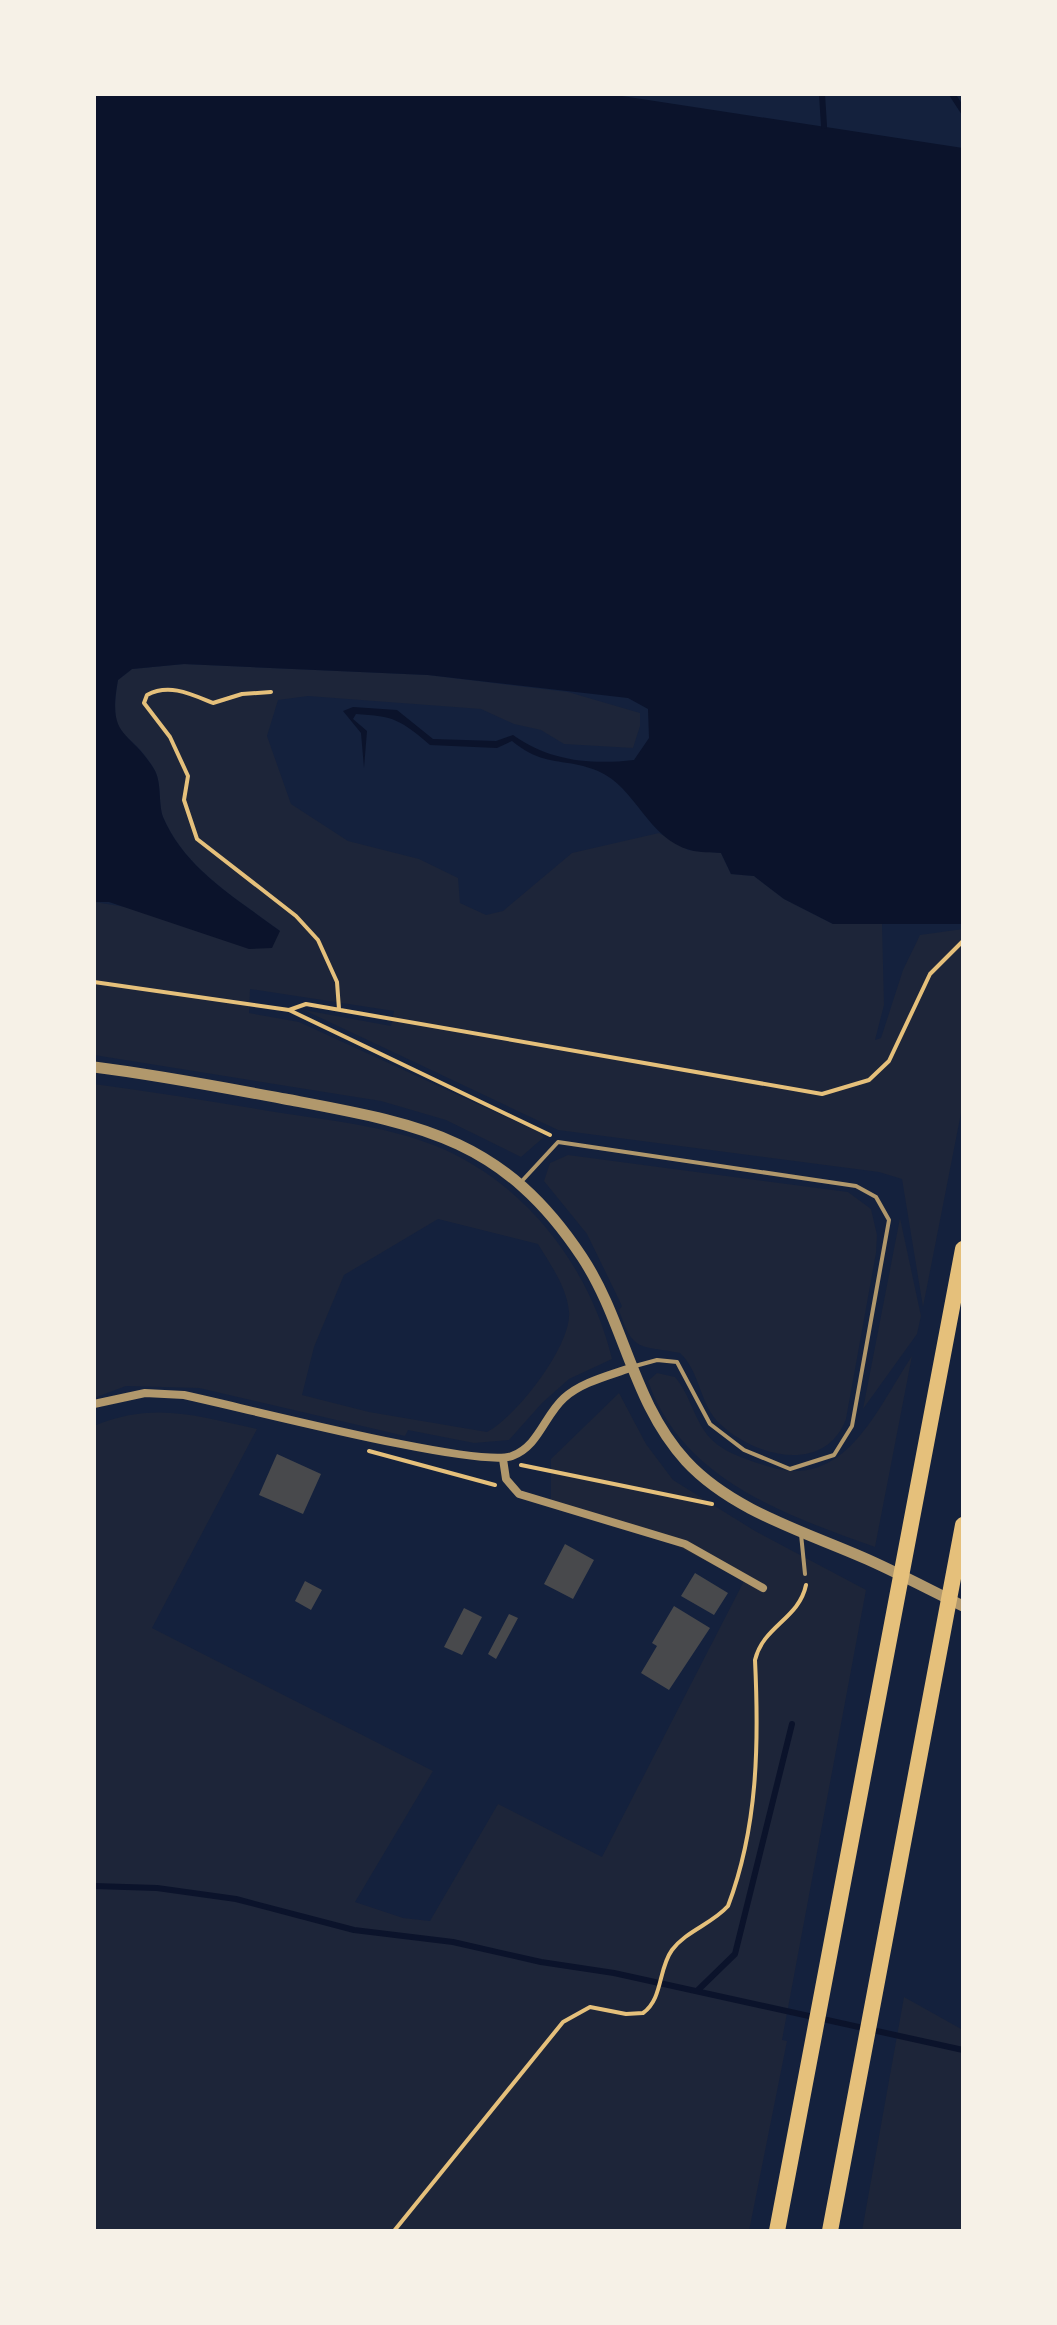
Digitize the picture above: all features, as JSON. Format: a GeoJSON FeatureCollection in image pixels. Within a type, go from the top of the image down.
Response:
{"type":"FeatureCollection","features":[{"type":"Feature","properties":{"kind":"highway"},"geometry":{"type":"LineString","coordinates":[[777,2231],[963,1249]]}},
{"type":"Feature","properties":{"kind":"highway"},"geometry":{"type":"LineString","coordinates":[[830,2231],[963,1525]]}},
{"type":"Feature","properties":{"kind":"street"},"geometry":{"type":"LineString","coordinates":[[94,1067],[162,1076],[397,1121],[441,1134],[484,1157],[519,1184],[557,1221],[584,1259],[604,1298],[643,1399],[687,1462],[748,1505],[963,1606]]}},
{"type":"Feature","properties":{"kind":"street"},"geometry":{"type":"LineString","coordinates":[[94,1404],[145,1393],[184,1395],[456,1454],[503,1459],[524,1451],[570,1393],[630,1368]]}},
{"type":"Feature","properties":{"kind":"street"},"geometry":{"type":"LineString","coordinates":[[503,1459],[511,1489],[685,1544],[763,1588]]}},
{"type":"Feature","properties":{"kind":"lane"},"geometry":{"type":"LineString","coordinates":[[519,1184],[558,1142],[856,1186],[876,1197],[889,1220],[852,1426],[834,1455],[790,1469],[744,1450],[710,1424],[677,1362],[657,1360],[630,1368]]}},
{"type":"Feature","properties":{"kind":"lane"},"geometry":{"type":"LineString","coordinates":[[801,1532],[805,1574]]}},
{"type":"Feature","properties":{"kind":"path"},"geometry":{"type":"LineString","coordinates":[[271,692],[242,694],[213,703],[184,691],[157,689],[147,695],[144,703],[170,737],[188,776],[184,800],[197,839],[296,916],[318,940],[337,982],[339,1009]]}},
{"type":"Feature","properties":{"kind":"path"},"geometry":{"type":"LineString","coordinates":[[289,1010],[306,1004],[339,1009],[822,1094],[869,1080],[889,1061],[930,974],[963,941]]}},
{"type":"Feature","properties":{"kind":"path"},"geometry":{"type":"LineString","coordinates":[[94,982],[289,1010],[543,1129],[558,1142]]}},
{"type":"Feature","properties":{"kind":"path"},"geometry":{"type":"LineString","coordinates":[[362,1446],[374,1455],[511,1489]]}},
{"type":"Feature","properties":{"kind":"path"},"geometry":{"type":"LineString","coordinates":[[503,1459],[539,1470],[715,1504]]}},
{"type":"Feature","properties":{"kind":"path"},"geometry":{"type":"LineString","coordinates":[[394,2231],[563,2022],[590,2007],[626,2014],[643,2013],[653,2004],[671,1951],[682,1939],[717,1918],[732,1894],[755,1793],[758,1760],[755,1660],[759,1645],[798,1607],[806,1586],[805,1574]]}},
{"type":"Feature","properties":{"kind":"shaded area"},"geometry":{"type":"Polygon","coordinates":[[[94,94],[609,94],[963,148],[963,924],[833,924],[784,899],[754,876],[731,874],[721,853],[694,851],[676,844],[652,824],[622,789],[598,771],[545,759],[512,741],[497,748],[430,745],[396,721],[356,714],[353,719],[367,731],[364,768],[361,733],[343,711],[353,707],[397,710],[433,739],[496,741],[513,735],[556,756],[586,761],[618,761],[634,760],[649,738],[648,709],[628,698],[428,675],[184,664],[132,669],[118,680],[115,713],[118,724],[154,769],[163,817],[184,852],[213,881],[280,931],[272,948],[249,949],[109,902],[94,902],[94,94]]]}},
{"type":"Feature","properties":{"kind":"shaded area"},"geometry":{"type":"Polygon","coordinates":[[[184,664],[428,675],[568,692],[640,713],[640,726],[633,748],[564,744],[541,730],[514,724],[481,709],[308,696],[278,700],[267,736],[291,804],[348,841],[419,859],[458,878],[460,903],[486,915],[503,911],[572,853],[659,833],[688,850],[721,853],[731,874],[754,876],[784,899],[833,924],[882,924],[884,1005],[875,1040],[881,1038],[903,970],[920,935],[963,929],[963,1103],[923,1307],[902,1179],[879,1172],[558,1130],[304,1010],[391,1026],[394,1011],[250,989],[249,1013],[299,1022],[539,1132],[544,1137],[521,1157],[446,1120],[381,1101],[94,1055],[94,902],[280,931],[213,881],[184,852],[163,817],[154,769],[118,725],[115,700],[118,680],[132,669],[184,664]]]}},
{"type":"Feature","properties":{"kind":"shaded area"},"geometry":{"type":"Polygon","coordinates":[[[94,1084],[377,1129],[417,1139],[468,1162],[525,1205],[549,1232],[588,1292],[612,1359],[569,1379],[542,1403],[509,1440],[474,1443],[408,1430],[405,1436],[199,1388],[126,1386],[94,1398],[94,1084]],[[438,1219],[344,1275],[314,1347],[302,1395],[369,1412],[487,1432],[512,1412],[540,1379],[562,1343],[568,1326],[565,1294],[538,1244],[438,1219]]]}},
{"type":"Feature","properties":{"kind":"shaded area"},"geometry":{"type":"Polygon","coordinates":[[[568,1155],[848,1192],[871,1209],[877,1235],[876,1253],[846,1419],[836,1437],[822,1448],[806,1454],[770,1452],[752,1445],[735,1436],[713,1416],[692,1370],[680,1353],[647,1347],[634,1340],[619,1310],[622,1306],[587,1234],[544,1181],[550,1163],[568,1155]]]}},
{"type":"Feature","properties":{"kind":"shaded area"},"geometry":{"type":"Polygon","coordinates":[[[900,1218],[921,1316],[917,1334],[863,1409],[900,1218]]]}},
{"type":"Feature","properties":{"kind":"shaded area"},"geometry":{"type":"Polygon","coordinates":[[[912,1356],[875,1547],[773,1507],[711,1469],[685,1444],[664,1415],[648,1381],[657,1373],[675,1377],[706,1433],[724,1449],[767,1466],[794,1471],[818,1467],[838,1457],[855,1441],[912,1356]]]}},
{"type":"Feature","properties":{"kind":"shaded area"},"geometry":{"type":"Polygon","coordinates":[[[619,1393],[646,1444],[673,1480],[755,1531],[866,1590],[782,2040],[787,2041],[749,2231],[94,2231],[94,1426],[136,1414],[175,1413],[257,1429],[152,1628],[433,1771],[355,1902],[403,1918],[430,1921],[498,1804],[602,1857],[744,1581],[644,1529],[551,1504],[551,1459],[619,1393]]]}},
{"type":"Feature","properties":{"kind":"shaded area"},"geometry":{"type":"Polygon","coordinates":[[[904,1997],[963,2030],[963,2231],[862,2231],[904,1997]]]}},
{"type":"Feature","properties":{"kind":"building"},"geometry":{"type":"Polygon","coordinates":[[[277,1454],[321,1474],[303,1514],[259,1495],[277,1454]]]}},
{"type":"Feature","properties":{"kind":"building"},"geometry":{"type":"Polygon","coordinates":[[[565,1544],[594,1560],[573,1599],[544,1584],[565,1544]]]}},
{"type":"Feature","properties":{"kind":"building"},"geometry":{"type":"Polygon","coordinates":[[[695,1573],[728,1593],[714,1615],[681,1596],[695,1573]]]}},
{"type":"Feature","properties":{"kind":"building"},"geometry":{"type":"Polygon","coordinates":[[[305,1581],[322,1590],[311,1610],[295,1601],[305,1581]]]}},
{"type":"Feature","properties":{"kind":"building"},"geometry":{"type":"Polygon","coordinates":[[[674,1606],[710,1628],[669,1690],[641,1673],[657,1646],[652,1643],[674,1606]]]}},
{"type":"Feature","properties":{"kind":"building"},"geometry":{"type":"Polygon","coordinates":[[[464,1608],[482,1617],[462,1655],[444,1647],[464,1608]]]}},
{"type":"Feature","properties":{"kind":"building"},"geometry":{"type":"Polygon","coordinates":[[[509,1614],[518,1618],[496,1659],[488,1654],[509,1614]]]}},
{"type":"Feature","properties":{"kind":"waterway"},"geometry":{"type":"LineString","coordinates":[[822,94],[824,126]]}},
{"type":"Feature","properties":{"kind":"waterway"},"geometry":{"type":"LineString","coordinates":[[952,94],[963,111]]}},
{"type":"Feature","properties":{"kind":"waterway"},"geometry":{"type":"LineString","coordinates":[[697,1991],[735,1954],[792,1724]]}},
{"type":"Feature","properties":{"kind":"waterway"},"geometry":{"type":"LineString","coordinates":[[94,1886],[157,1888],[236,1899],[354,1930],[453,1942],[541,1962],[614,1973],[963,2050]]}}]}
